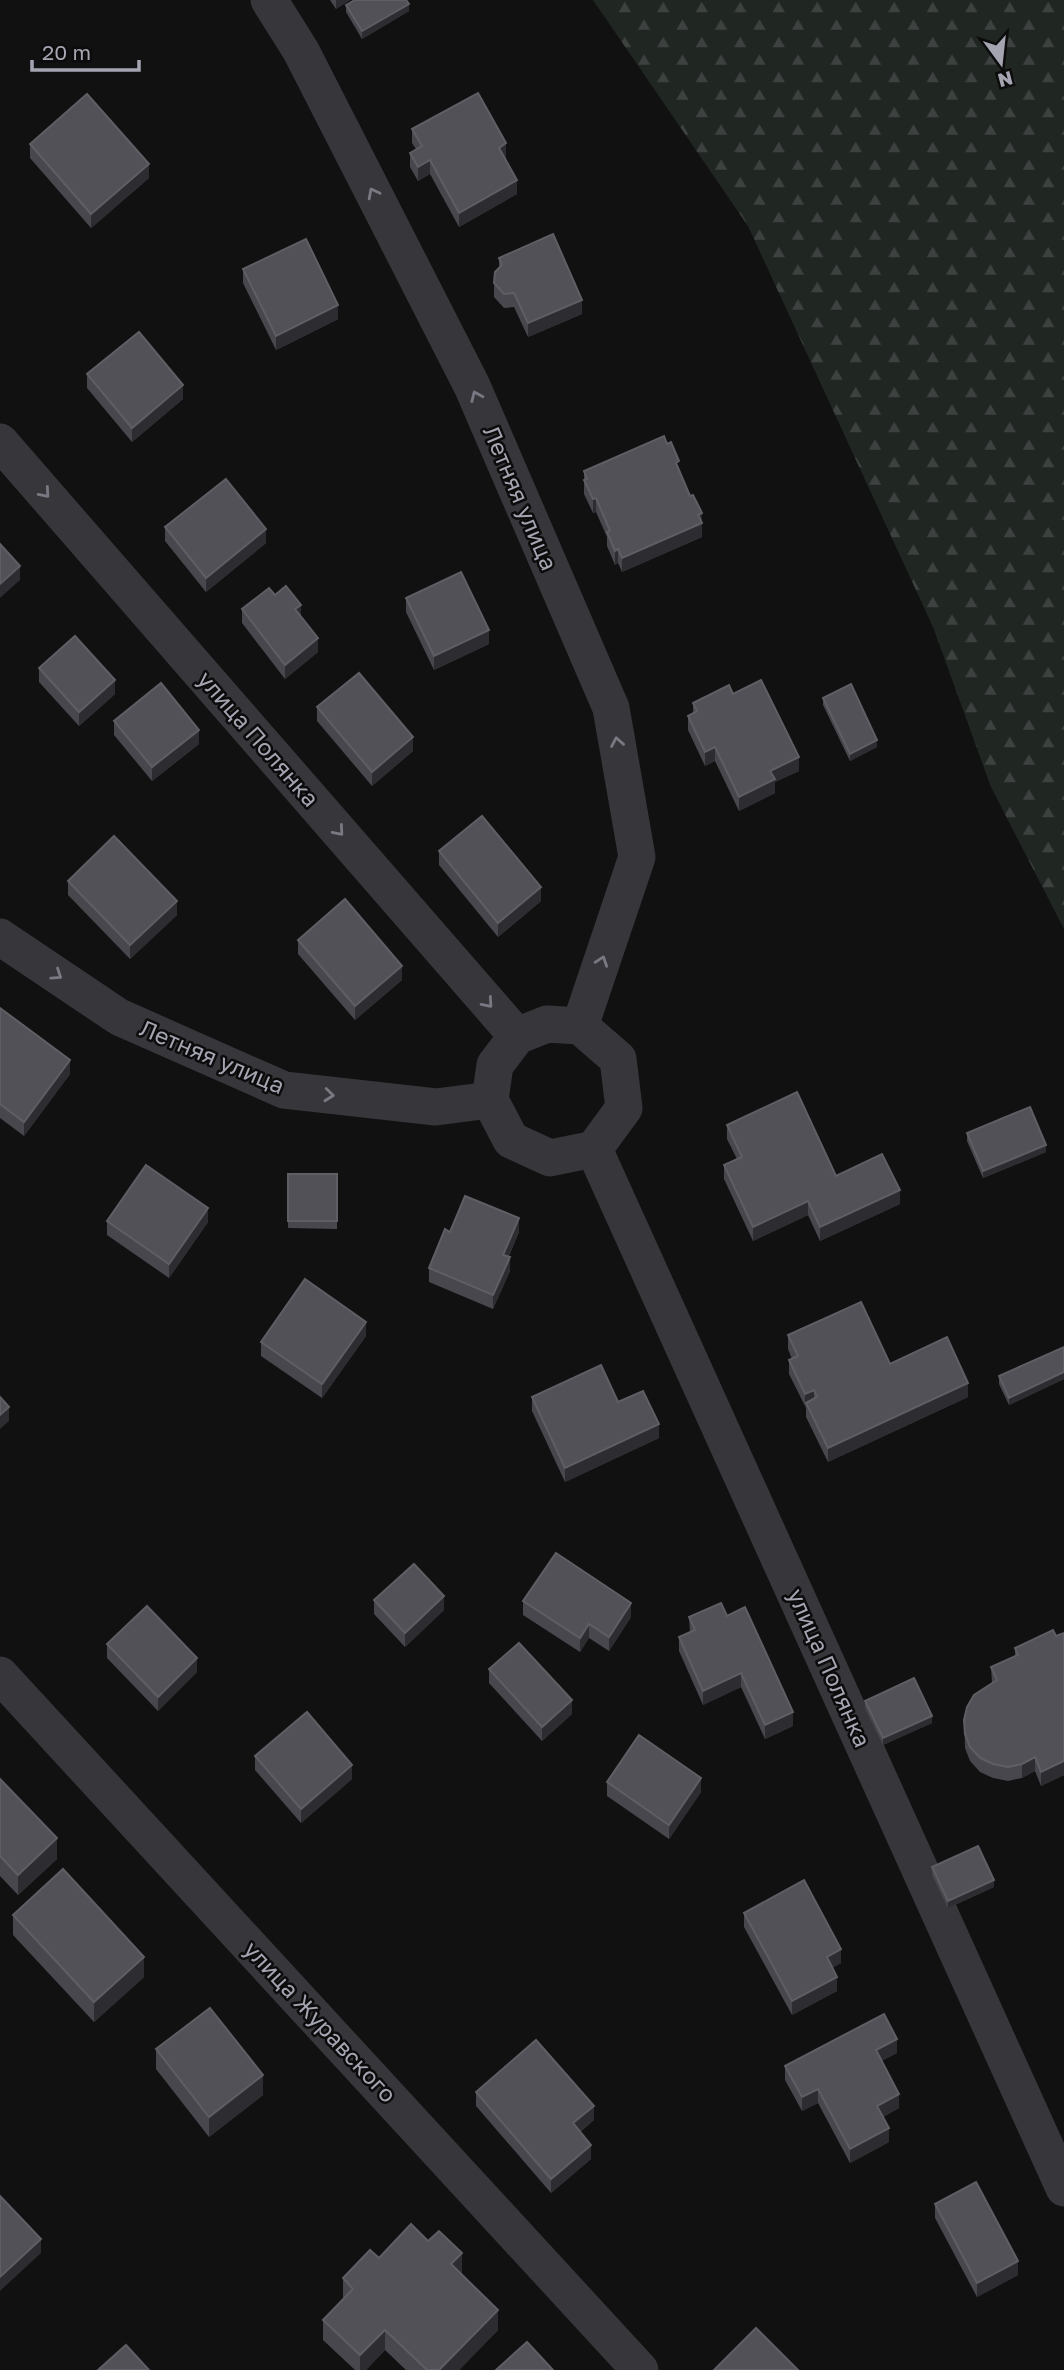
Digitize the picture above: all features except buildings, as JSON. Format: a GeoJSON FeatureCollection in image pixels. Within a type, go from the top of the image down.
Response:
{"type":"FeatureCollection","features":[{"type":"Feature","properties":{"kind":"street","name":"Летняя улица"},"geometry":{"type":"LineString","coordinates":[[268,0],[301,51],[472,386],[611,708],[638,857],[580,1026]]}},
{"type":"Feature","properties":{"kind":"street","name":"улица Полянка"},"geometry":{"type":"LineString","coordinates":[[0,442],[517,1036]]}},
{"type":"Feature","properties":{"kind":"street","name":"Летняя улица"},"geometry":{"type":"LineString","coordinates":[[0,937],[119,1017],[284,1090],[436,1107],[490,1100]]}},
{"type":"Feature","properties":{"kind":"street"},"geometry":{"type":"LineString","coordinates":[[547,1024],[580,1026],[618,1059],[624,1108],[594,1149],[550,1158],[511,1140],[490,1100],[495,1065],[517,1036],[547,1024]]}},
{"type":"Feature","properties":{"kind":"street","name":"улица Полянка"},"geometry":{"type":"LineString","coordinates":[[594,1149],[1064,2188]]}},
{"type":"Feature","properties":{"kind":"street","name":"улица Журавского"},"geometry":{"type":"LineString","coordinates":[[0,1675],[640,2370]]}},
{"type":"Feature","properties":{"kind":"green space"},"geometry":{"type":"Polygon","coordinates":[[[593,0],[1064,0],[1064,929],[991,787],[933,627],[748,226],[593,0]]]}}]}
